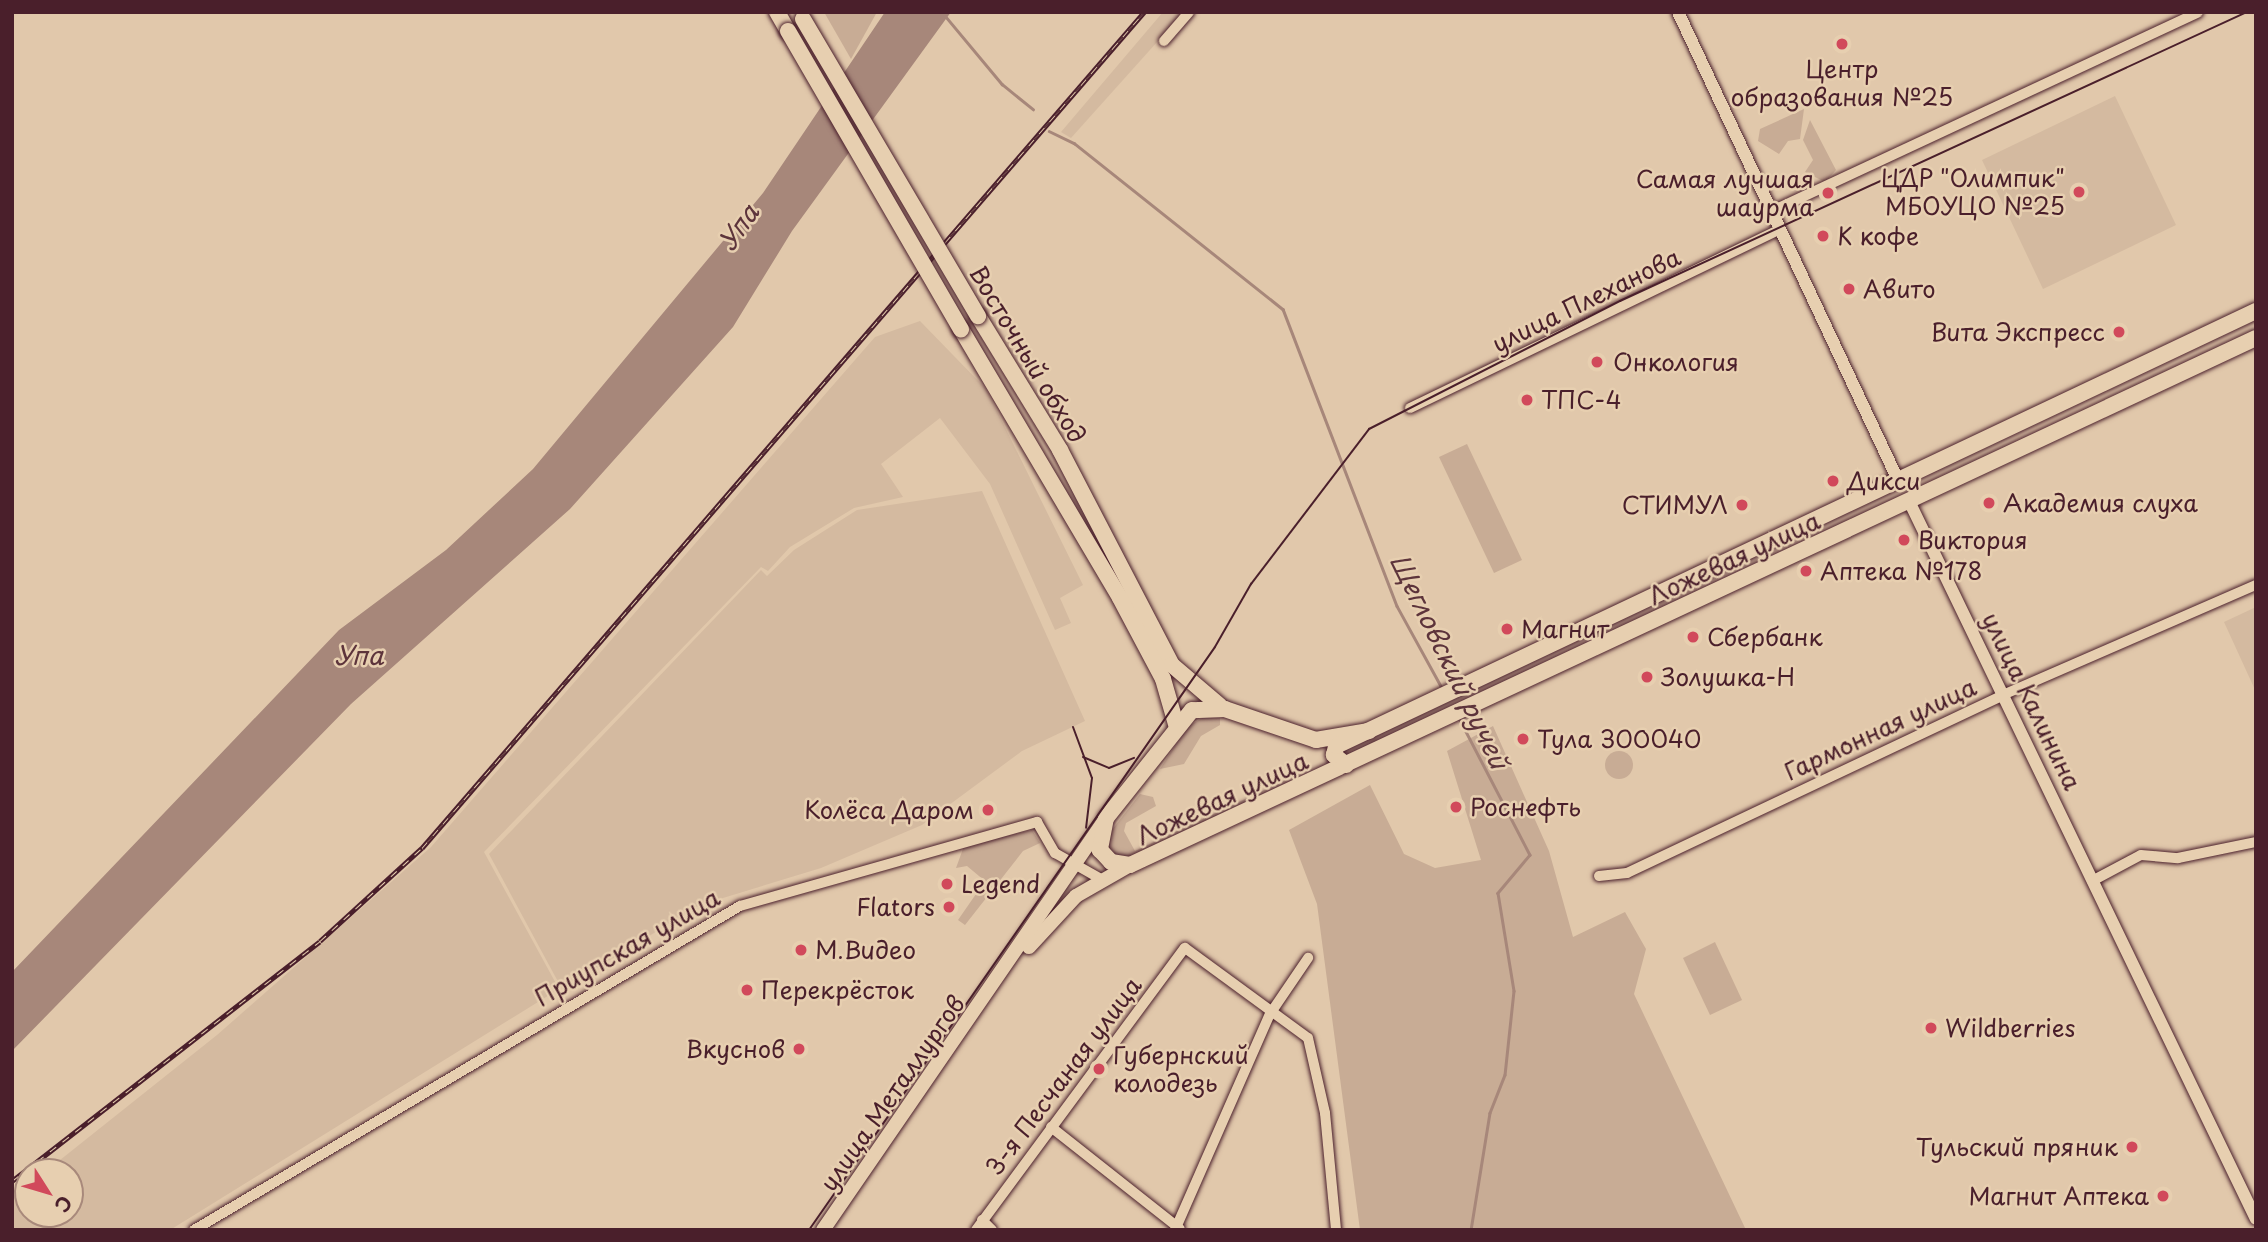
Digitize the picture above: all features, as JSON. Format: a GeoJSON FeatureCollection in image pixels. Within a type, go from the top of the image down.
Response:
{"type":"FeatureCollection","features":[{"type":"Feature","properties":{"kind":"main road","name":"Восточный обход"},"geometry":{"type":"LineString","coordinates":[[777,12],[1120,598],[1164,679],[1176,724]]}},
{"type":"Feature","properties":{"kind":"main road","name":"Восточный обход"},"geometry":{"type":"LineString","coordinates":[[802,15],[978,316],[1060,450],[1171,665],[1198,694],[1225,709]]}},
{"type":"Feature","properties":{"kind":"main road","name":"Ложевая улица"},"geometry":{"type":"LineString","coordinates":[[1346,765],[1334,755],[1336,746],[2256,311]]}},
{"type":"Feature","properties":{"kind":"main road","name":"Ложевая улица"},"geometry":{"type":"LineString","coordinates":[[1369,731],[1316,740],[1225,709],[1192,710],[1176,724],[1106,818],[1100,850],[1111,862],[1130,865],[2256,338]]}},
{"type":"Feature","properties":{"kind":"main road","name":"улица Калинина"},"geometry":{"type":"LineString","coordinates":[[1899,482],[1909,501]]}},
{"type":"Feature","properties":{"kind":"main road"},"geometry":{"type":"LineString","coordinates":[[1485,676],[1497,685],[1493,697]]}},
{"type":"Feature","properties":{"kind":"main road","name":"улица Металлургов"},"geometry":{"type":"LineString","coordinates":[[823,1230],[998,982],[1106,818]]}},
{"type":"Feature","properties":{"kind":"main road","name":"улица Металлургов"},"geometry":{"type":"LineString","coordinates":[[998,982],[1061,911],[1101,880],[1130,865]]}},
{"type":"Feature","properties":{"kind":"street"},"geometry":{"type":"LineString","coordinates":[[1164,41],[1189,12]]}},
{"type":"Feature","properties":{"kind":"street","name":"улица Калинина"},"geometry":{"type":"LineString","coordinates":[[1678,12],[1899,482]]}},
{"type":"Feature","properties":{"kind":"street"},"geometry":{"type":"LineString","coordinates":[[1770,212],[2198,12]]}},
{"type":"Feature","properties":{"kind":"street","name":"улица Плеханова"},"geometry":{"type":"LineString","coordinates":[[1410,408],[1779,230]]}},
{"type":"Feature","properties":{"kind":"street","name":"улица Калинина"},"geometry":{"type":"LineString","coordinates":[[1909,501],[2005,694],[2092,881],[2256,1219]]}},
{"type":"Feature","properties":{"kind":"street","name":"Гармонная улица"},"geometry":{"type":"LineString","coordinates":[[1599,876],[1627,873],[2005,694],[2256,584]]}},
{"type":"Feature","properties":{"kind":"street","name":"Приупская улица"},"geometry":{"type":"LineString","coordinates":[[194,1230],[740,906],[1037,822],[1048,845],[1073,866],[1101,880]]}},
{"type":"Feature","properties":{"kind":"street"},"geometry":{"type":"LineString","coordinates":[[2092,881],[2141,855],[2178,858],[2256,842]]}},
{"type":"Feature","properties":{"kind":"street","name":"3-я Песчаная улица"},"geometry":{"type":"LineString","coordinates":[[976,1230],[1185,948],[1270,1014]]}},
{"type":"Feature","properties":{"kind":"street"},"geometry":{"type":"LineString","coordinates":[[1051,1127],[1177,1228],[1270,1014],[1308,958]]}},
{"type":"Feature","properties":{"kind":"street"},"geometry":{"type":"LineString","coordinates":[[1270,1014],[1308,1038],[1325,1113],[1336,1230]]}},
{"type":"Feature","properties":{"kind":"street"},"geometry":{"type":"LineString","coordinates":[[982,1220],[992,1230]]}},
{"type":"Feature","properties":{"kind":"shaded area"},"geometry":{"type":"Polygon","coordinates":[[[824,12],[877,12],[851,59],[824,12]]]}},
{"type":"Feature","properties":{"kind":"shaded area"},"geometry":{"type":"Polygon","coordinates":[[[1163,12],[1184,12],[1071,138],[1061,132],[1163,12]]]}},
{"type":"Feature","properties":{"kind":"shaded area","name":"ЦДР \"Олимпик\" МБОУЦО №25"},"geometry":{"type":"Polygon","coordinates":[[[2115,96],[2176,225],[2043,289],[1982,160],[2115,96]]]}},
{"type":"Feature","properties":{"kind":"shaded area"},"geometry":{"type":"Polygon","coordinates":[[[1804,109],[1800,139],[1788,141],[1779,154],[1758,141],[1760,129],[1804,109]]]}},
{"type":"Feature","properties":{"kind":"shaded area"},"geometry":{"type":"Polygon","coordinates":[[[1810,120],[1836,170],[1825,182],[1805,172],[1813,160],[1803,140],[1810,120]]]}},
{"type":"Feature","properties":{"kind":"shaded area"},"geometry":{"type":"Polygon","coordinates":[[[920,321],[986,389],[1083,585],[1060,598],[1071,623],[1055,630],[990,484],[940,418],[881,464],[903,497],[854,508],[790,547],[768,571],[761,567],[484,852],[559,989],[170,1230],[12,1230],[14,1196],[14,1228],[84,1228],[84,1158],[63,1158],[217,1035],[431,847],[875,337],[920,321]]]}},
{"type":"Feature","properties":{"kind":"shaded area"},"geometry":{"type":"Polygon","coordinates":[[[1467,444],[1522,560],[1494,573],[1439,457],[1467,444]]]}},
{"type":"Feature","properties":{"kind":"shaded area"},"geometry":{"type":"Polygon","coordinates":[[[982,491],[1085,721],[1022,751],[922,825],[821,868],[700,905],[562,989],[489,854],[761,570],[767,576],[794,550],[857,510],[982,491]]]}},
{"type":"Feature","properties":{"kind":"shaded area"},"geometry":{"type":"Polygon","coordinates":[[[2256,607],[2256,692],[2224,622],[2256,607]]]}},
{"type":"Feature","properties":{"kind":"shaded area"},"geometry":{"type":"Polygon","coordinates":[[[1204,717],[1220,718],[1220,725],[1201,736],[1184,764],[1160,769],[1187,727],[1204,717]]]}},
{"type":"Feature","properties":{"kind":"shaded area"},"geometry":{"type":"Polygon","coordinates":[[[1493,726],[1549,851],[1573,937],[1625,912],[1646,949],[1634,994],[1746,1230],[1360,1230],[1317,904],[1289,830],[1370,785],[1404,854],[1435,868],[1481,860],[1447,751],[1493,726]]]}},
{"type":"Feature","properties":{"kind":"shaded area"},"geometry":{"type":"Polygon","coordinates":[[[1619,751],[1629,755],[1633,765],[1629,775],[1619,779],[1609,775],[1605,765],[1609,755],[1619,751]]]}},
{"type":"Feature","properties":{"kind":"shaded area"},"geometry":{"type":"Polygon","coordinates":[[[1285,780],[1292,781],[1127,861],[1108,850],[1108,835],[1140,794],[1153,797],[1156,806],[1126,823],[1124,831],[1135,851],[1285,780]]]}},
{"type":"Feature","properties":{"kind":"shaded area"},"geometry":{"type":"Polygon","coordinates":[[[1032,830],[1040,843],[1023,851],[965,925],[958,920],[985,881],[967,866],[956,868],[964,846],[1032,830]]]}},
{"type":"Feature","properties":{"kind":"shaded area"},"geometry":{"type":"Polygon","coordinates":[[[1715,942],[1742,1000],[1710,1015],[1683,958],[1715,942]]]}},
{"type":"Feature","properties":{"kind":"water","name":"Упа"},"geometry":{"type":"Polygon","coordinates":[[[885,12],[951,12],[792,231],[733,327],[570,509],[351,704],[12,1051],[12,972],[339,630],[446,550],[533,469],[763,193],[885,12]]]}},
{"type":"Feature","properties":{"kind":"waterway","name":"Щегловский ручей"},"geometry":{"type":"LineString","coordinates":[[942,12],[1002,84],[1033,109]]}},
{"type":"Feature","properties":{"kind":"waterway","name":"Щегловский ручей"},"geometry":{"type":"LineString","coordinates":[[1049,131],[1074,143],[1283,309],[1397,606],[1442,688]]}},
{"type":"Feature","properties":{"kind":"waterway","name":"Щегловский ручей"},"geometry":{"type":"LineString","coordinates":[[1459,718],[1530,855],[1498,893],[1514,991],[1505,1075],[1490,1113],[1471,1230]]}},
{"type":"Feature","properties":{"kind":"tram line"},"geometry":{"type":"LineString","coordinates":[[809,1230],[1215,647],[1251,584],[1369,429],[1620,301],[2247,12]]}},
{"type":"Feature","properties":{"kind":"tram line"},"geometry":{"type":"LineString","coordinates":[[1073,727],[1092,778],[1086,828]]}},
{"type":"Feature","properties":{"kind":"tram line"},"geometry":{"type":"LineString","coordinates":[[1083,757],[1109,768],[1134,758]]}},
{"type":"Feature","properties":{"kind":"railway"},"geometry":{"type":"LineString","coordinates":[[12,1181],[320,941],[422,848],[1144,12]]}},
{"type":"Feature","properties":{"kind":"place","name":"Центр образования №25"},"geometry":{"type":"Point","coordinates":[1842,44]}},
{"type":"Feature","properties":{"kind":"place","name":"ЦДР \"Олимпик\" МБОУЦО №25"},"geometry":{"type":"Point","coordinates":[2079,192]}},
{"type":"Feature","properties":{"kind":"place","name":"Самая лучшая шаурма"},"geometry":{"type":"Point","coordinates":[1828,193]}},
{"type":"Feature","properties":{"kind":"place","name":"К кофе"},"geometry":{"type":"Point","coordinates":[1823,236]}},
{"type":"Feature","properties":{"kind":"place","name":"Авито"},"geometry":{"type":"Point","coordinates":[1849,289]}},
{"type":"Feature","properties":{"kind":"place","name":"Вита Экспресс"},"geometry":{"type":"Point","coordinates":[2119,332]}},
{"type":"Feature","properties":{"kind":"place","name":"Онкология"},"geometry":{"type":"Point","coordinates":[1597,362]}},
{"type":"Feature","properties":{"kind":"place","name":"ТПС-4"},"geometry":{"type":"Point","coordinates":[1527,400]}},
{"type":"Feature","properties":{"kind":"place","name":"Дикси"},"geometry":{"type":"Point","coordinates":[1833,481]}},
{"type":"Feature","properties":{"kind":"place","name":"Академия слуха"},"geometry":{"type":"Point","coordinates":[1989,503]}},
{"type":"Feature","properties":{"kind":"place","name":"СТИМУЛ"},"geometry":{"type":"Point","coordinates":[1742,505]}},
{"type":"Feature","properties":{"kind":"place","name":"Виктория"},"geometry":{"type":"Point","coordinates":[1904,540]}},
{"type":"Feature","properties":{"kind":"place","name":"Аптека №178"},"geometry":{"type":"Point","coordinates":[1806,571]}},
{"type":"Feature","properties":{"kind":"place","name":"Магнит"},"geometry":{"type":"Point","coordinates":[1507,629]}},
{"type":"Feature","properties":{"kind":"place","name":"Сбербанк"},"geometry":{"type":"Point","coordinates":[1693,637]}},
{"type":"Feature","properties":{"kind":"place","name":"Золушка-Н"},"geometry":{"type":"Point","coordinates":[1647,677]}},
{"type":"Feature","properties":{"kind":"place","name":"Тула 300040"},"geometry":{"type":"Point","coordinates":[1523,739]}},
{"type":"Feature","properties":{"kind":"place","name":"Роснефть"},"geometry":{"type":"Point","coordinates":[1456,807]}},
{"type":"Feature","properties":{"kind":"place","name":"Колёса Даром"},"geometry":{"type":"Point","coordinates":[988,810]}},
{"type":"Feature","properties":{"kind":"place","name":"Legend"},"geometry":{"type":"Point","coordinates":[947,884]}},
{"type":"Feature","properties":{"kind":"place","name":"Flators"},"geometry":{"type":"Point","coordinates":[949,907]}},
{"type":"Feature","properties":{"kind":"place","name":"М.Видео"},"geometry":{"type":"Point","coordinates":[801,950]}},
{"type":"Feature","properties":{"kind":"place","name":"Перекрёсток"},"geometry":{"type":"Point","coordinates":[747,990]}},
{"type":"Feature","properties":{"kind":"place","name":"Wildberries"},"geometry":{"type":"Point","coordinates":[1931,1028]}},
{"type":"Feature","properties":{"kind":"place","name":"Вкуснов"},"geometry":{"type":"Point","coordinates":[799,1049]}},
{"type":"Feature","properties":{"kind":"place","name":"Губернский колодезь"},"geometry":{"type":"Point","coordinates":[1099,1069]}},
{"type":"Feature","properties":{"kind":"place","name":"Тульский пряник"},"geometry":{"type":"Point","coordinates":[2132,1147]}},
{"type":"Feature","properties":{"kind":"place","name":"Магнит Аптека"},"geometry":{"type":"Point","coordinates":[2163,1196]}}]}
